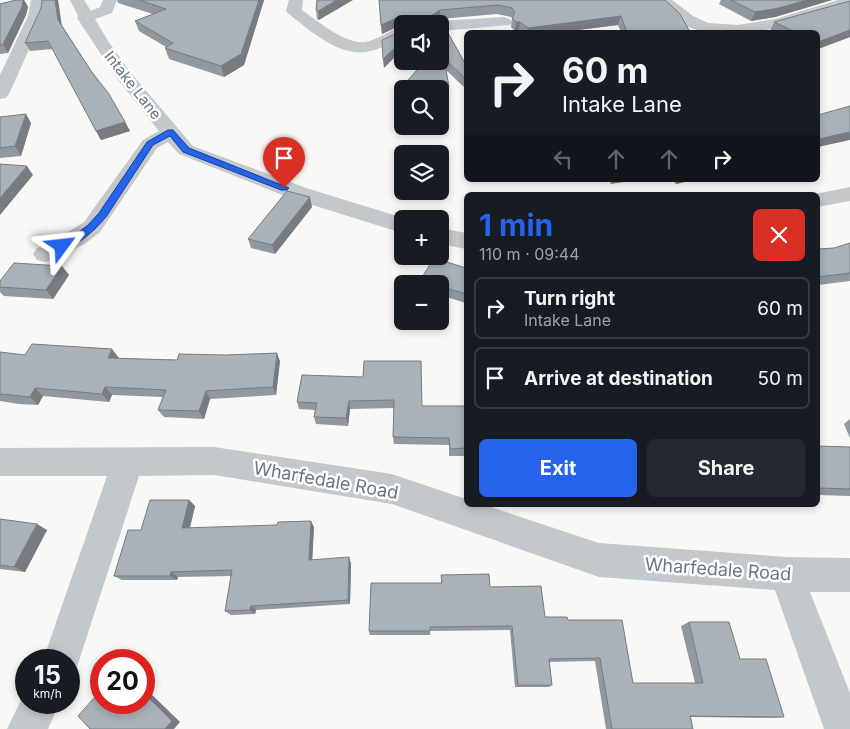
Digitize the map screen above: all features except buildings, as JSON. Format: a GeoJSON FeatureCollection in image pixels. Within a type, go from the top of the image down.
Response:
{"type":"FeatureCollection","features":[{"type":"Feature","properties":{"kind":"street"},"geometry":{"type":"LineString","coordinates":[[0,94],[36,16],[38,0]]}},
{"type":"Feature","properties":{"kind":"street","name":"Intake Lane"},"geometry":{"type":"LineString","coordinates":[[77,0],[85,18],[124,76],[186,150],[298,193],[394,223]]}},
{"type":"Feature","properties":{"kind":"street"},"geometry":{"type":"LineString","coordinates":[[85,18],[107,10],[110,0]]}},
{"type":"Feature","properties":{"kind":"street"},"geometry":{"type":"LineString","coordinates":[[296,0],[294,11],[323,32],[352,45],[363,47],[394,35]]}},
{"type":"Feature","properties":{"kind":"street"},"geometry":{"type":"LineString","coordinates":[[663,0],[687,20],[705,28],[717,30]]}},
{"type":"Feature","properties":{"kind":"street"},"geometry":{"type":"LineString","coordinates":[[743,30],[758,28],[850,1]]}},
{"type":"Feature","properties":{"kind":"street"},"geometry":{"type":"LineString","coordinates":[[449,25],[504,22]]}},
{"type":"Feature","properties":{"kind":"street"},"geometry":{"type":"LineString","coordinates":[[45,254],[78,237],[92,227],[150,144],[171,132]]}},
{"type":"Feature","properties":{"kind":"street"},"geometry":{"type":"LineString","coordinates":[[820,200],[850,194]]}},
{"type":"Feature","properties":{"kind":"street"},"geometry":{"type":"LineString","coordinates":[[449,238],[464,241]]}},
{"type":"Feature","properties":{"kind":"street"},"geometry":{"type":"LineString","coordinates":[[66,649],[128,461]]}},
{"type":"Feature","properties":{"kind":"street","name":"Wharfedale Road"},"geometry":{"type":"LineString","coordinates":[[0,462],[214,461],[392,489],[599,560],[786,574],[850,576]]}},
{"type":"Feature","properties":{"kind":"street"},"geometry":{"type":"LineString","coordinates":[[786,574],[844,729]]}},
{"type":"Feature","properties":{"kind":"street"},"geometry":{"type":"LineString","coordinates":[[27,729],[35,714]]}},
{"type":"Feature","properties":{"kind":"route"},"geometry":{"type":"LineString","coordinates":[[62,246],[92,227],[102,215],[142,153],[150,144],[171,132],[186,150],[284,188]]}}]}
